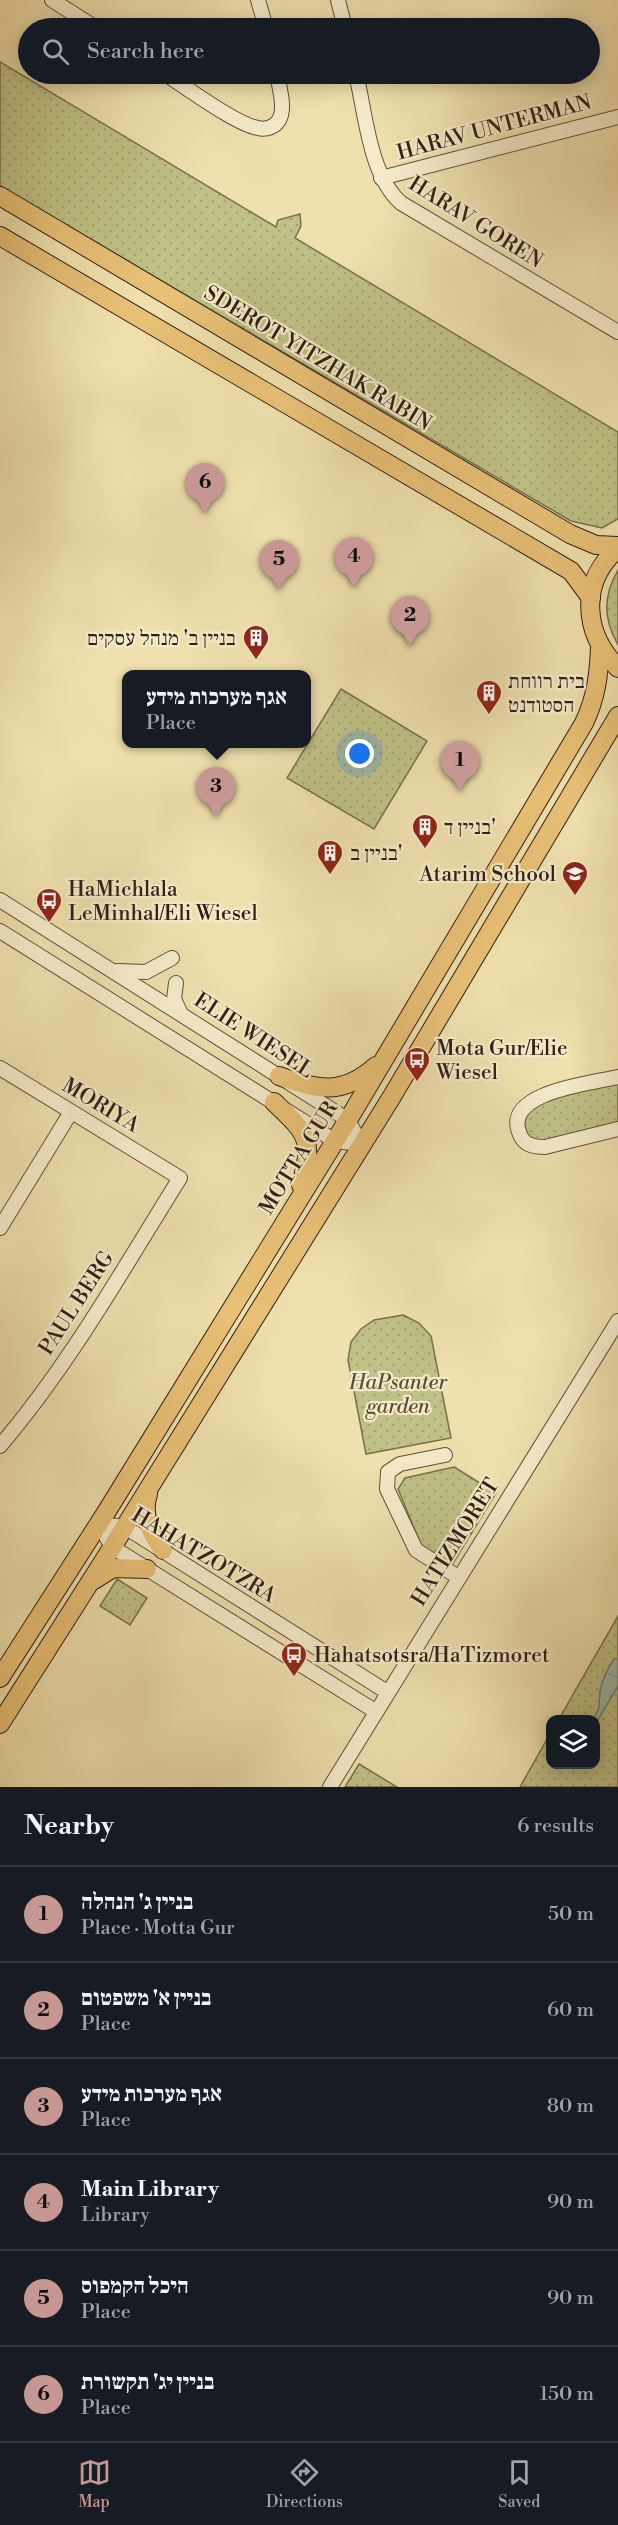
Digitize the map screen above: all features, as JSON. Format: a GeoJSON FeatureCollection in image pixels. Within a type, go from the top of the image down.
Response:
{"type":"FeatureCollection","features":[{"type":"Feature","properties":{"kind":"main road","name":"SDEROT YITZHAK RABIN"},"geometry":{"type":"LineString","coordinates":[[0,196],[570,534],[596,545],[618,547]]}},
{"type":"Feature","properties":{"kind":"main road"},"geometry":{"type":"LineString","coordinates":[[0,236],[572,571],[591,598]]}},
{"type":"Feature","properties":{"kind":"main road"},"geometry":{"type":"LineString","coordinates":[[618,547],[607,557],[594,580],[589,607],[594,634],[604,655],[618,668]]}},
{"type":"Feature","properties":{"kind":"main road","name":"MOTTA GUR"},"geometry":{"type":"LineString","coordinates":[[0,1678],[99,1524],[348,1120],[584,723],[594,702],[598,685],[600,646]]}},
{"type":"Feature","properties":{"kind":"main road"},"geometry":{"type":"LineString","coordinates":[[0,1724],[362,1144],[618,716]]}},
{"type":"Feature","properties":{"kind":"main road"},"geometry":{"type":"LineString","coordinates":[[279,1076],[306,1085],[341,1087],[363,1078],[386,1057]]}},
{"type":"Feature","properties":{"kind":"main road"},"geometry":{"type":"LineString","coordinates":[[274,1102],[298,1126],[308,1143],[307,1164],[296,1204]]}},
{"type":"Feature","properties":{"kind":"main road"},"geometry":{"type":"LineString","coordinates":[[152,1483],[145,1503],[146,1519],[150,1531],[163,1550]]}},
{"type":"Feature","properties":{"kind":"main road"},"geometry":{"type":"LineString","coordinates":[[88,1585],[103,1572],[113,1568],[147,1569]]}},
{"type":"Feature","properties":{"kind":"street"},"geometry":{"type":"LineString","coordinates":[[52,0],[80,18]]}},
{"type":"Feature","properties":{"kind":"street"},"geometry":{"type":"LineString","coordinates":[[258,0],[263,18]]}},
{"type":"Feature","properties":{"kind":"street"},"geometry":{"type":"LineString","coordinates":[[338,0],[342,18]]}},
{"type":"Feature","properties":{"kind":"street"},"geometry":{"type":"LineString","coordinates":[[181,84],[245,124],[266,129],[280,119],[278,84]]}},
{"type":"Feature","properties":{"kind":"street","name":"HARAV GOREN"},"geometry":{"type":"LineString","coordinates":[[358,84],[381,178],[390,193],[401,203],[618,332]]}},
{"type":"Feature","properties":{"kind":"street","name":"HARAV UNTERMAN"},"geometry":{"type":"LineString","coordinates":[[381,178],[618,117]]}},
{"type":"Feature","properties":{"kind":"street","name":"ELIE WIESEL"},"geometry":{"type":"LineString","coordinates":[[0,900],[348,1120],[362,1144]]}},
{"type":"Feature","properties":{"kind":"street"},"geometry":{"type":"LineString","coordinates":[[0,931],[335,1141],[362,1144]]}},
{"type":"Feature","properties":{"kind":"street"},"geometry":{"type":"LineString","coordinates":[[115,971],[146,972],[172,958]]}},
{"type":"Feature","properties":{"kind":"street"},"geometry":{"type":"LineString","coordinates":[[176,983],[174,999],[180,1012]]}},
{"type":"Feature","properties":{"kind":"street","name":"MORIYA"},"geometry":{"type":"LineString","coordinates":[[0,1068],[180,1178]]}},
{"type":"Feature","properties":{"kind":"street"},"geometry":{"type":"LineString","coordinates":[[618,1077],[540,1096],[520,1109],[516,1119],[520,1137],[525,1143],[534,1147],[545,1147],[618,1129]]}},
{"type":"Feature","properties":{"kind":"street"},"geometry":{"type":"LineString","coordinates":[[0,1227],[71,1112]]}},
{"type":"Feature","properties":{"kind":"street","name":"PAUL BERG"},"geometry":{"type":"LineString","coordinates":[[0,1446],[34,1404],[91,1321],[180,1178]]}},
{"type":"Feature","properties":{"kind":"street","name":"HATIZMORET"},"geometry":{"type":"LineString","coordinates":[[330,1787],[618,1321]]}},
{"type":"Feature","properties":{"kind":"street"},"geometry":{"type":"LineString","coordinates":[[445,1455],[400,1464],[388,1472],[387,1489],[416,1550],[458,1578]]}},
{"type":"Feature","properties":{"kind":"street","name":"HAHATZOTZRA"},"geometry":{"type":"LineString","coordinates":[[99,1524],[125,1527],[387,1692]]}},
{"type":"Feature","properties":{"kind":"street","name":"HAHATZOTZRA"},"geometry":{"type":"LineString","coordinates":[[99,1524],[112,1547],[375,1711]]}},
{"type":"Feature","properties":{"kind":"green space"},"geometry":{"type":"Polygon","coordinates":[[[0,62],[18,73],[18,84],[37,84],[276,227],[278,220],[300,214],[301,226],[295,238],[618,432],[618,519],[602,528],[571,521],[0,186],[0,62]]]}},
{"type":"Feature","properties":{"kind":"green space"},"geometry":{"type":"Polygon","coordinates":[[[618,570],[618,645],[607,616],[607,598],[618,570]]]}},
{"type":"Feature","properties":{"kind":"green space"},"geometry":{"type":"Polygon","coordinates":[[[341,689],[427,741],[374,829],[287,778],[305,748],[311,748],[311,738],[341,689]]]}},
{"type":"Feature","properties":{"kind":"green space"},"geometry":{"type":"Polygon","coordinates":[[[618,1081],[618,1126],[544,1143],[528,1140],[520,1119],[541,1100],[618,1081]]]}},
{"type":"Feature","properties":{"kind":"green space","name":"HaPsanter garden"},"geometry":{"type":"Polygon","coordinates":[[[403,1315],[419,1323],[431,1336],[451,1438],[366,1454],[348,1360],[351,1342],[361,1329],[374,1320],[403,1315]]]}},
{"type":"Feature","properties":{"kind":"green space"},"geometry":{"type":"Polygon","coordinates":[[[454,1467],[496,1493],[452,1565],[421,1545],[398,1489],[405,1478],[454,1467]]]}},
{"type":"Feature","properties":{"kind":"green space"},"geometry":{"type":"Polygon","coordinates":[[[117,1579],[147,1598],[130,1625],[100,1606],[117,1579]]]}},
{"type":"Feature","properties":{"kind":"green space"},"geometry":{"type":"Polygon","coordinates":[[[618,1616],[618,1787],[520,1787],[546,1741],[546,1769],[600,1769],[600,1715],[561,1715],[618,1616]]]}},
{"type":"Feature","properties":{"kind":"green space"},"geometry":{"type":"Polygon","coordinates":[[[359,1764],[397,1787],[345,1787],[359,1764]]]}},
{"type":"Feature","properties":{"kind":"water"},"geometry":{"type":"Polygon","coordinates":[[[614,1659],[618,1659],[618,1686],[600,1716],[595,1715],[599,1708],[600,1691],[614,1659]]]}},
{"type":"Feature","properties":{"kind":"place","name":"בניין יג' תקשורת"},"geometry":{"type":"Point","coordinates":[205,513]}},
{"type":"Feature","properties":{"kind":"place","name":"Main Library"},"geometry":{"type":"Point","coordinates":[354,587]}},
{"type":"Feature","properties":{"kind":"place","name":"היכל הקמפוס"},"geometry":{"type":"Point","coordinates":[279,590]}},
{"type":"Feature","properties":{"kind":"place","name":"בניין א' משפטום"},"geometry":{"type":"Point","coordinates":[410,646]}},
{"type":"Feature","properties":{"kind":"place","name":"בניין ב' מנהל עסקים"},"geometry":{"type":"Point","coordinates":[256,661]}},
{"type":"Feature","properties":{"kind":"place","name":"בית רווחת הסטודנט"},"geometry":{"type":"Point","coordinates":[489,716]}},
{"type":"Feature","properties":{"kind":"place","name":"בניין ג' הנהלה"},"geometry":{"type":"Point","coordinates":[460,791]}},
{"type":"Feature","properties":{"kind":"place","name":"אגף מערכות מידע"},"geometry":{"type":"Point","coordinates":[216,817]}},
{"type":"Feature","properties":{"kind":"place","name":"בניין ד'"},"geometry":{"type":"Point","coordinates":[425,850]}},
{"type":"Feature","properties":{"kind":"place","name":"בניין ב'"},"geometry":{"type":"Point","coordinates":[330,876]}},
{"type":"Feature","properties":{"kind":"place","name":"Atarim School"},"geometry":{"type":"Point","coordinates":[575,897]}},
{"type":"Feature","properties":{"kind":"place","name":"HaMichlala LeMinhal/Eli Wiesel"},"geometry":{"type":"Point","coordinates":[49,924]}},
{"type":"Feature","properties":{"kind":"place","name":"Mota Gur/Elie Wiesel"},"geometry":{"type":"Point","coordinates":[417,1083]}},
{"type":"Feature","properties":{"kind":"place","name":"Hahatsotsra/HaTizmoret"},"geometry":{"type":"Point","coordinates":[294,1678]}}]}
